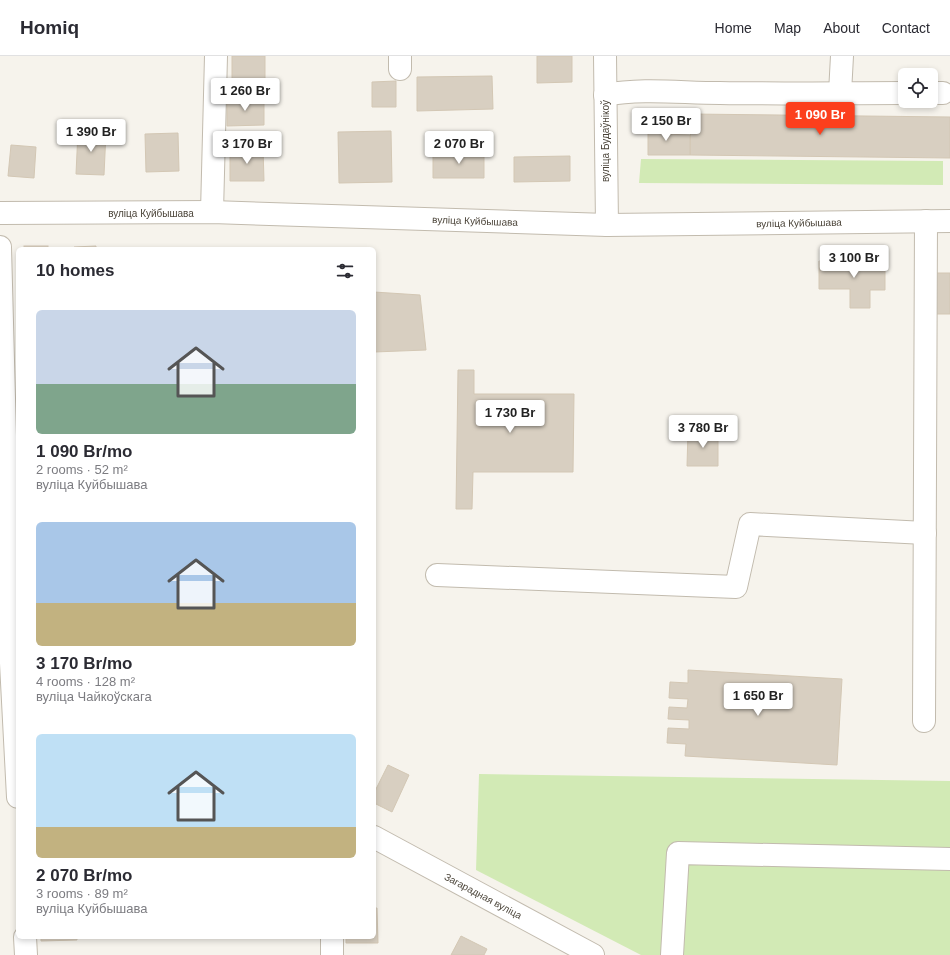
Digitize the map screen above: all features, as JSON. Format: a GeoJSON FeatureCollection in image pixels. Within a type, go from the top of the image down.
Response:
{"type":"FeatureCollection","features":[{"type":"Feature","properties":{"kind":"street"},"geometry":{"type":"LineString","coordinates":[[212,212],[216,56]]}},
{"type":"Feature","properties":{"kind":"street","name":"вуліца Будаўнікоў"},"geometry":{"type":"LineString","coordinates":[[604,56],[607,225]]}},
{"type":"Feature","properties":{"kind":"street"},"geometry":{"type":"LineString","coordinates":[[840,93],[842,56]]}},
{"type":"Feature","properties":{"kind":"street"},"geometry":{"type":"LineString","coordinates":[[605,96],[624,92],[651,91],[719,93],[898,93]]}},
{"type":"Feature","properties":{"kind":"street","name":"вуліца Куйбышава"},"geometry":{"type":"LineString","coordinates":[[0,213],[212,212],[607,225],[950,221]]}},
{"type":"Feature","properties":{"kind":"street"},"geometry":{"type":"LineString","coordinates":[[924,721],[926,221]]}},
{"type":"Feature","properties":{"kind":"street"},"geometry":{"type":"LineString","coordinates":[[0,247],[7,648],[16,770]]}},
{"type":"Feature","properties":{"kind":"street"},"geometry":{"type":"LineString","coordinates":[[437,575],[736,587],[750,524],[925,533]]}},
{"type":"Feature","properties":{"kind":"street","name":"Загарадная вуліца"},"geometry":{"type":"LineString","coordinates":[[376,838],[593,955]]}},
{"type":"Feature","properties":{"kind":"street"},"geometry":{"type":"LineString","coordinates":[[672,955],[678,854],[950,859]]}},
{"type":"Feature","properties":{"kind":"street"},"geometry":{"type":"LineString","coordinates":[[25,939],[26,955]]}},
{"type":"Feature","properties":{"kind":"street"},"geometry":{"type":"LineString","coordinates":[[332,939],[332,955]]}},
{"type":"Feature","properties":{"kind":"green space"},"geometry":{"type":"Polygon","coordinates":[[[641,159],[943,161],[943,185],[639,183],[641,159]]]}},
{"type":"Feature","properties":{"kind":"green space"},"geometry":{"type":"Polygon","coordinates":[[[479,774],[950,781],[950,955],[641,955],[476,870],[479,774]]]}},
{"type":"Feature","properties":{"kind":"building"},"geometry":{"type":"Polygon","coordinates":[[[232,56],[265,56],[265,81],[232,81],[232,56]]]}},
{"type":"Feature","properties":{"kind":"building"},"geometry":{"type":"Polygon","coordinates":[[[537,56],[572,56],[572,82],[537,83],[537,56]]]}},
{"type":"Feature","properties":{"kind":"building"},"geometry":{"type":"Polygon","coordinates":[[[492,76],[493,109],[417,111],[417,77],[492,76]]]}},
{"type":"Feature","properties":{"kind":"building"},"geometry":{"type":"Polygon","coordinates":[[[396,81],[396,107],[372,107],[372,82],[396,81]]]}},
{"type":"Feature","properties":{"kind":"building"},"geometry":{"type":"Polygon","coordinates":[[[227,98],[264,98],[264,125],[227,126],[227,98]]]}},
{"type":"Feature","properties":{"kind":"building"},"geometry":{"type":"Polygon","coordinates":[[[691,114],[950,117],[950,158],[690,155],[691,114]]]}},
{"type":"Feature","properties":{"kind":"building"},"geometry":{"type":"Polygon","coordinates":[[[648,121],[663,121],[663,134],[690,135],[690,155],[648,155],[648,121]]]}},
{"type":"Feature","properties":{"kind":"building"},"geometry":{"type":"Polygon","coordinates":[[[78,131],[106,132],[104,175],[76,174],[78,131]]]}},
{"type":"Feature","properties":{"kind":"building"},"geometry":{"type":"Polygon","coordinates":[[[391,131],[392,182],[339,183],[338,132],[391,131]]]}},
{"type":"Feature","properties":{"kind":"building"},"geometry":{"type":"Polygon","coordinates":[[[178,133],[179,171],[146,172],[145,134],[178,133]]]}},
{"type":"Feature","properties":{"kind":"building"},"geometry":{"type":"Polygon","coordinates":[[[11,145],[36,147],[34,178],[8,176],[11,145]]]}},
{"type":"Feature","properties":{"kind":"building"},"geometry":{"type":"Polygon","coordinates":[[[230,148],[263,148],[264,181],[230,181],[230,148]]]}},
{"type":"Feature","properties":{"kind":"building"},"geometry":{"type":"Polygon","coordinates":[[[484,151],[484,178],[433,178],[433,152],[484,151]]]}},
{"type":"Feature","properties":{"kind":"building"},"geometry":{"type":"Polygon","coordinates":[[[570,156],[570,181],[514,182],[514,157],[570,156]]]}},
{"type":"Feature","properties":{"kind":"building"},"geometry":{"type":"Polygon","coordinates":[[[24,246],[48,246],[48,247],[24,246]]]}},
{"type":"Feature","properties":{"kind":"building"},"geometry":{"type":"Polygon","coordinates":[[[96,246],[96,247],[74,247],[96,246]]]}},
{"type":"Feature","properties":{"kind":"building"},"geometry":{"type":"Polygon","coordinates":[[[819,261],[885,261],[885,290],[870,290],[870,308],[850,308],[850,289],[819,289],[819,261]]]}},
{"type":"Feature","properties":{"kind":"building"},"geometry":{"type":"Polygon","coordinates":[[[936,273],[950,273],[950,314],[936,314],[936,273]]]}},
{"type":"Feature","properties":{"kind":"building"},"geometry":{"type":"Polygon","coordinates":[[[376,292],[420,295],[426,350],[376,352],[376,292]]]}},
{"type":"Feature","properties":{"kind":"building"},"geometry":{"type":"Polygon","coordinates":[[[458,370],[474,370],[474,394],[574,394],[573,472],[473,472],[472,509],[456,509],[458,370]]]}},
{"type":"Feature","properties":{"kind":"building"},"geometry":{"type":"Polygon","coordinates":[[[688,431],[718,431],[718,466],[687,466],[688,431]]]}},
{"type":"Feature","properties":{"kind":"building"},"geometry":{"type":"Polygon","coordinates":[[[688,670],[842,679],[837,765],[685,756],[686,744],[667,743],[668,728],[689,729],[689,720],[668,719],[669,707],[687,708],[688,699],[669,698],[670,682],[688,683],[688,670]]]}},
{"type":"Feature","properties":{"kind":"building"},"geometry":{"type":"Polygon","coordinates":[[[388,765],[409,775],[392,812],[376,804],[376,789],[388,765]]]}},
{"type":"Feature","properties":{"kind":"building"},"geometry":{"type":"Polygon","coordinates":[[[377,908],[378,943],[346,943],[346,939],[376,939],[377,908]]]}},
{"type":"Feature","properties":{"kind":"building"},"geometry":{"type":"Polygon","coordinates":[[[461,936],[487,949],[484,955],[451,955],[461,936]]]}},
{"type":"Feature","properties":{"kind":"building"},"geometry":{"type":"Polygon","coordinates":[[[41,939],[77,939],[77,940],[41,941],[41,939]]]}}]}
